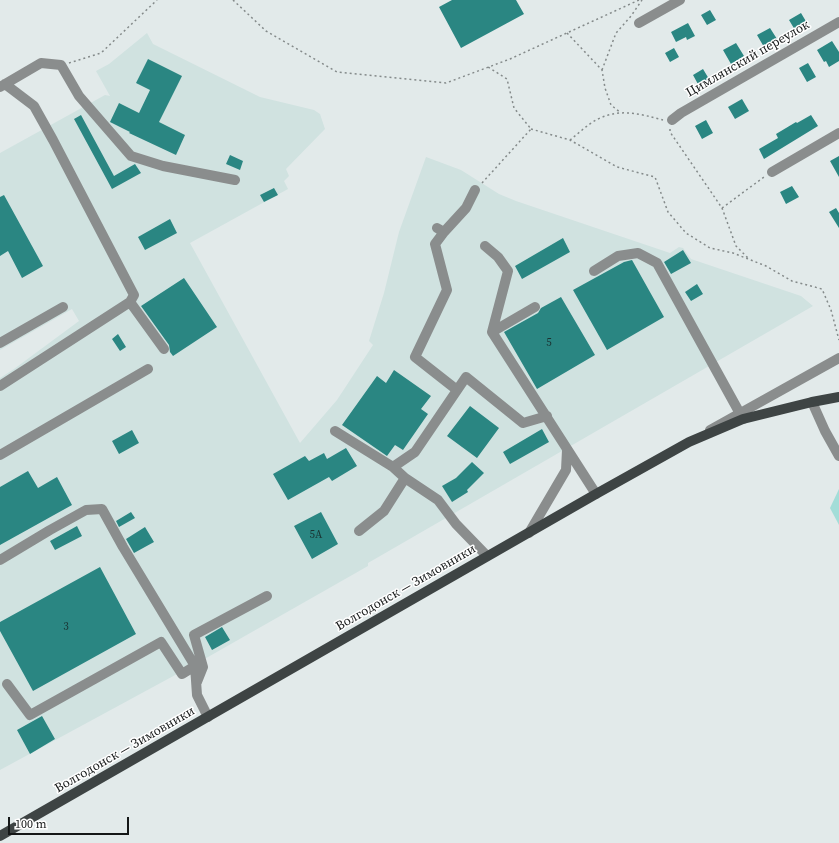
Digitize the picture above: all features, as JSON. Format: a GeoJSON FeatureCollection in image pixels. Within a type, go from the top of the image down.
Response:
{"type":"FeatureCollection","features":[{"type":"Feature","properties":{"kind":"main road","name":"Волгодонск — Зимовники"},"geometry":{"type":"LineString","coordinates":[[0,836],[487,556],[689,442],[741,416],[839,397]]}},
{"type":"Feature","properties":{"kind":"street"},"geometry":{"type":"LineString","coordinates":[[639,24],[680,0]]}},
{"type":"Feature","properties":{"kind":"street","name":"Цимлянский переулок"},"geometry":{"type":"LineString","coordinates":[[672,120],[687,109],[839,22]]}},
{"type":"Feature","properties":{"kind":"street"},"geometry":{"type":"LineString","coordinates":[[0,386],[130,302],[134,295],[34,106],[3,85],[41,63],[61,65],[79,96],[131,156],[163,166],[235,180]]}},
{"type":"Feature","properties":{"kind":"street"},"geometry":{"type":"LineString","coordinates":[[772,172],[839,133]]}},
{"type":"Feature","properties":{"kind":"street"},"geometry":{"type":"LineString","coordinates":[[457,390],[415,357],[447,290],[435,244],[441,230],[466,208],[475,190]]}},
{"type":"Feature","properties":{"kind":"street"},"geometry":{"type":"LineString","coordinates":[[485,246],[498,257],[508,271],[492,332],[596,494]]}},
{"type":"Feature","properties":{"kind":"street"},"geometry":{"type":"LineString","coordinates":[[594,271],[618,256],[638,253],[657,263],[741,416],[839,358]]}},
{"type":"Feature","properties":{"kind":"street"},"geometry":{"type":"LineString","coordinates":[[130,302],[164,349]]}},
{"type":"Feature","properties":{"kind":"street"},"geometry":{"type":"LineString","coordinates":[[0,343],[64,307]]}},
{"type":"Feature","properties":{"kind":"street"},"geometry":{"type":"LineString","coordinates":[[492,332],[534,307]]}},
{"type":"Feature","properties":{"kind":"street"},"geometry":{"type":"LineString","coordinates":[[0,455],[148,369]]}},
{"type":"Feature","properties":{"kind":"street"},"geometry":{"type":"LineString","coordinates":[[393,468],[415,452],[466,377],[523,423],[547,416]]}},
{"type":"Feature","properties":{"kind":"street"},"geometry":{"type":"LineString","coordinates":[[812,402],[825,431],[839,456]]}},
{"type":"Feature","properties":{"kind":"street"},"geometry":{"type":"LineString","coordinates":[[335,431],[393,468],[438,500],[456,524],[487,556]]}},
{"type":"Feature","properties":{"kind":"street"},"geometry":{"type":"LineString","coordinates":[[529,533],[566,470],[567,450]]}},
{"type":"Feature","properties":{"kind":"street"},"geometry":{"type":"LineString","coordinates":[[359,531],[384,511],[405,478]]}},
{"type":"Feature","properties":{"kind":"street"},"geometry":{"type":"LineString","coordinates":[[0,560],[86,510],[102,509],[123,547],[195,666],[197,695],[208,717]]}},
{"type":"Feature","properties":{"kind":"street"},"geometry":{"type":"LineString","coordinates":[[196,686],[203,667],[194,635],[267,596]]}},
{"type":"Feature","properties":{"kind":"street"},"geometry":{"type":"LineString","coordinates":[[7,684],[30,715],[161,642],[182,674],[195,666]]}},
{"type":"Feature","properties":{"kind":"path"},"geometry":{"type":"LineString","coordinates":[[61,65],[101,53],[157,0]]}},
{"type":"Feature","properties":{"kind":"path"},"geometry":{"type":"LineString","coordinates":[[233,0],[266,31],[337,72],[446,83],[510,59],[639,0]]}},
{"type":"Feature","properties":{"kind":"path"},"geometry":{"type":"LineString","coordinates":[[621,113],[611,105],[605,88],[602,70],[616,33],[631,16],[642,0]]}},
{"type":"Feature","properties":{"kind":"path"},"geometry":{"type":"LineString","coordinates":[[567,33],[602,70]]}},
{"type":"Feature","properties":{"kind":"path"},"geometry":{"type":"LineString","coordinates":[[488,67],[507,79],[514,108],[531,129],[570,140],[617,167],[655,177],[668,212],[686,233],[710,248],[733,253],[766,266],[792,281],[822,289],[831,310],[839,340]]}},
{"type":"Feature","properties":{"kind":"path"},"geometry":{"type":"LineString","coordinates":[[570,140],[598,119],[621,113],[635,113],[668,122],[672,120],[670,132],[722,208],[736,246],[751,260]]}},
{"type":"Feature","properties":{"kind":"path"},"geometry":{"type":"LineString","coordinates":[[475,190],[531,129]]}},
{"type":"Feature","properties":{"kind":"path"},"geometry":{"type":"LineString","coordinates":[[722,208],[772,172]]}},
{"type":"Feature","properties":{"kind":"shaded area"},"geometry":{"type":"Polygon","coordinates":[[[147,33],[153,44],[260,97],[314,110],[320,114],[325,129],[286,169],[289,176],[284,181],[288,189],[190,243],[300,443],[337,400],[373,345],[369,341],[384,293],[399,232],[426,157],[461,170],[499,194],[516,201],[670,253],[679,247],[683,248],[691,259],[801,296],[813,306],[368,563],[368,566],[201,661],[0,770],[0,378],[79,321],[72,309],[0,350],[0,153],[105,95],[110,96],[96,71],[109,64],[147,33]]]}},
{"type":"Feature","properties":{"kind":"shaded area"},"geometry":{"type":"Polygon","coordinates":[[[839,489],[839,525],[830,508],[839,489]]]}},
{"type":"Feature","properties":{"kind":"building"},"geometry":{"type":"Polygon","coordinates":[[[452,0],[516,0],[524,14],[461,48],[439,7],[452,0]]]}},
{"type":"Feature","properties":{"kind":"building"},"geometry":{"type":"Polygon","coordinates":[[[710,10],[716,20],[707,25],[701,15],[710,10]]]}},
{"type":"Feature","properties":{"kind":"building"},"geometry":{"type":"Polygon","coordinates":[[[801,13],[807,23],[795,30],[789,20],[801,13]]]}},
{"type":"Feature","properties":{"kind":"building"},"geometry":{"type":"Polygon","coordinates":[[[688,23],[695,36],[687,40],[686,37],[676,42],[671,32],[688,23]]]}},
{"type":"Feature","properties":{"kind":"building"},"geometry":{"type":"Polygon","coordinates":[[[770,28],[777,39],[764,47],[757,35],[770,28]]]}},
{"type":"Feature","properties":{"kind":"building"},"geometry":{"type":"Polygon","coordinates":[[[832,41],[839,52],[839,61],[829,67],[826,61],[824,62],[817,50],[832,41]]]}},
{"type":"Feature","properties":{"kind":"building"},"geometry":{"type":"Polygon","coordinates":[[[736,43],[744,56],[731,64],[723,50],[736,43]]]}},
{"type":"Feature","properties":{"kind":"building"},"geometry":{"type":"Polygon","coordinates":[[[674,48],[679,57],[670,62],[665,53],[674,48]]]}},
{"type":"Feature","properties":{"kind":"building"},"geometry":{"type":"Polygon","coordinates":[[[148,59],[182,76],[159,122],[185,135],[176,155],[129,133],[130,132],[110,122],[119,103],[139,113],[150,90],[136,83],[148,59]]]}},
{"type":"Feature","properties":{"kind":"building"},"geometry":{"type":"Polygon","coordinates":[[[808,63],[816,77],[807,82],[799,68],[808,63]]]}},
{"type":"Feature","properties":{"kind":"building"},"geometry":{"type":"Polygon","coordinates":[[[703,69],[709,79],[699,86],[693,75],[703,69]]]}},
{"type":"Feature","properties":{"kind":"building"},"geometry":{"type":"Polygon","coordinates":[[[742,99],[749,111],[735,119],[728,107],[742,99]]]}},
{"type":"Feature","properties":{"kind":"building"},"geometry":{"type":"Polygon","coordinates":[[[81,115],[114,176],[135,164],[141,173],[112,189],[74,119],[81,115]]]}},
{"type":"Feature","properties":{"kind":"building"},"geometry":{"type":"Polygon","coordinates":[[[811,115],[818,126],[764,159],[759,149],[778,138],[776,134],[811,115]]]}},
{"type":"Feature","properties":{"kind":"building"},"geometry":{"type":"Polygon","coordinates":[[[706,120],[713,133],[702,139],[695,126],[706,120]]]}},
{"type":"Feature","properties":{"kind":"building"},"geometry":{"type":"Polygon","coordinates":[[[230,155],[243,161],[240,170],[226,164],[230,155]]]}},
{"type":"Feature","properties":{"kind":"building"},"geometry":{"type":"Polygon","coordinates":[[[839,156],[839,177],[830,161],[839,156]]]}},
{"type":"Feature","properties":{"kind":"building"},"geometry":{"type":"Polygon","coordinates":[[[792,186],[799,197],[786,204],[780,192],[792,186]]]}},
{"type":"Feature","properties":{"kind":"building"},"geometry":{"type":"Polygon","coordinates":[[[274,188],[278,195],[264,202],[260,195],[274,188]]]}},
{"type":"Feature","properties":{"kind":"building"},"geometry":{"type":"Polygon","coordinates":[[[4,195],[43,266],[22,278],[8,251],[0,256],[0,197],[4,195]]]}},
{"type":"Feature","properties":{"kind":"building"},"geometry":{"type":"Polygon","coordinates":[[[836,208],[839,213],[839,228],[829,212],[836,208]]]}},
{"type":"Feature","properties":{"kind":"building"},"geometry":{"type":"Polygon","coordinates":[[[170,219],[177,233],[145,250],[138,237],[170,219]]]}},
{"type":"Feature","properties":{"kind":"building"},"geometry":{"type":"Polygon","coordinates":[[[563,238],[570,252],[522,279],[515,266],[563,238]]]}},
{"type":"Feature","properties":{"kind":"building"},"geometry":{"type":"Polygon","coordinates":[[[683,250],[691,263],[671,274],[664,262],[683,250]]]}},
{"type":"Feature","properties":{"kind":"building"},"geometry":{"type":"Polygon","coordinates":[[[632,260],[664,317],[607,350],[573,290],[624,262],[632,260]]]}},
{"type":"Feature","properties":{"kind":"building"},"geometry":{"type":"Polygon","coordinates":[[[184,278],[217,327],[173,356],[170,352],[169,345],[141,306],[184,278]]]}},
{"type":"Feature","properties":{"kind":"building"},"geometry":{"type":"Polygon","coordinates":[[[697,284],[703,294],[691,301],[685,292],[697,284]]]}},
{"type":"Feature","properties":{"kind":"building"},"geometry":{"type":"Polygon","coordinates":[[[561,297],[595,355],[537,389],[504,332],[538,313],[541,308],[561,297]]]}},
{"type":"Feature","properties":{"kind":"building"},"geometry":{"type":"Polygon","coordinates":[[[118,334],[126,347],[120,351],[112,339],[118,334]]]}},
{"type":"Feature","properties":{"kind":"building"},"geometry":{"type":"Polygon","coordinates":[[[394,370],[431,396],[421,409],[428,414],[403,450],[395,445],[387,456],[342,425],[377,376],[386,383],[394,370]]]}},
{"type":"Feature","properties":{"kind":"building"},"geometry":{"type":"Polygon","coordinates":[[[470,406],[499,428],[477,458],[447,436],[470,406]]]}},
{"type":"Feature","properties":{"kind":"building"},"geometry":{"type":"Polygon","coordinates":[[[542,429],[549,442],[510,464],[503,452],[542,429]]]}},
{"type":"Feature","properties":{"kind":"building"},"geometry":{"type":"Polygon","coordinates":[[[132,430],[139,443],[119,454],[112,441],[132,430]]]}},
{"type":"Feature","properties":{"kind":"building"},"geometry":{"type":"Polygon","coordinates":[[[346,448],[357,466],[332,481],[329,477],[288,500],[273,474],[305,456],[309,461],[324,453],[327,459],[346,448]]]}},
{"type":"Feature","properties":{"kind":"building"},"geometry":{"type":"Polygon","coordinates":[[[472,462],[484,473],[467,490],[468,492],[452,502],[442,486],[456,478],[472,462]]]}},
{"type":"Feature","properties":{"kind":"building"},"geometry":{"type":"Polygon","coordinates":[[[28,471],[38,488],[57,477],[72,505],[0,545],[0,487],[28,471]]]}},
{"type":"Feature","properties":{"kind":"building"},"geometry":{"type":"Polygon","coordinates":[[[131,512],[135,518],[119,527],[116,521],[131,512]]]}},
{"type":"Feature","properties":{"kind":"building"},"geometry":{"type":"Polygon","coordinates":[[[321,512],[338,544],[312,559],[294,526],[321,512]]]}},
{"type":"Feature","properties":{"kind":"building"},"geometry":{"type":"Polygon","coordinates":[[[77,526],[82,536],[55,550],[50,541],[77,526]]]}},
{"type":"Feature","properties":{"kind":"building"},"geometry":{"type":"Polygon","coordinates":[[[145,527],[154,542],[134,553],[126,539],[145,527]]]}},
{"type":"Feature","properties":{"kind":"building"},"geometry":{"type":"Polygon","coordinates":[[[100,567],[136,634],[33,691],[0,631],[0,622],[100,567]]]}},
{"type":"Feature","properties":{"kind":"building"},"geometry":{"type":"Polygon","coordinates":[[[222,627],[230,640],[212,650],[205,637],[222,627]]]}},
{"type":"Feature","properties":{"kind":"building"},"geometry":{"type":"Polygon","coordinates":[[[42,716],[55,739],[30,754],[17,730],[42,716]]]}}]}
